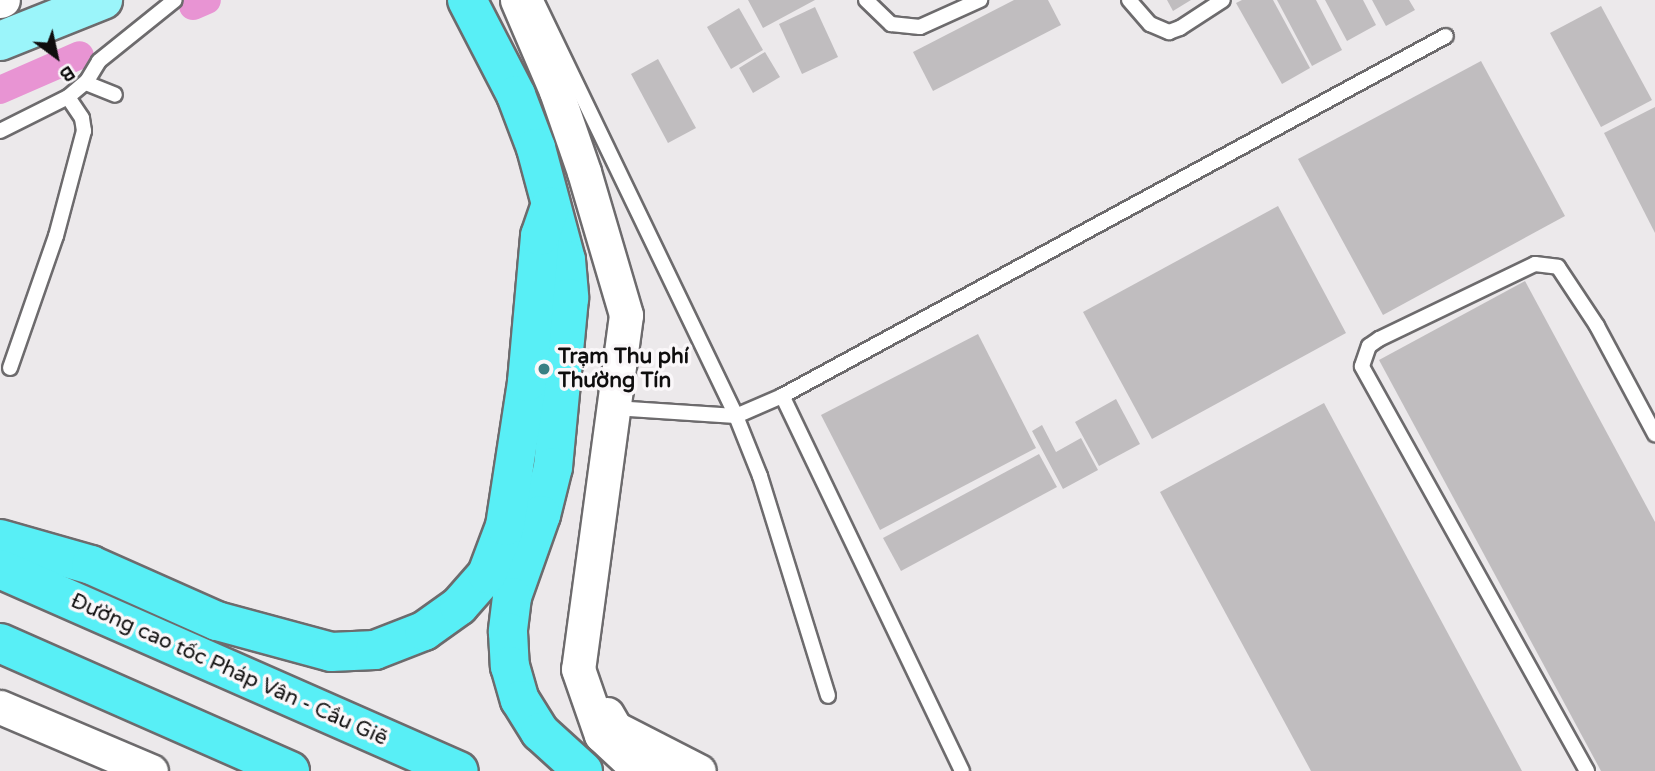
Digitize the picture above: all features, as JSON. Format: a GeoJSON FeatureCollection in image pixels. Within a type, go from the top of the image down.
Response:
{"type":"FeatureCollection","features":[{"type":"Feature","properties":{"kind":"highway"},"geometry":{"type":"LineString","coordinates":[[467,0],[516,95],[536,148],[566,260],[569,298],[553,467],[541,515],[512,597],[508,632],[510,666],[520,700],[540,732],[583,771]]}},
{"type":"Feature","properties":{"kind":"highway"},"geometry":{"type":"LineString","coordinates":[[0,539],[91,565],[217,621],[331,652],[375,650],[424,631],[459,606],[487,574],[505,526],[527,382],[540,236],[550,206]]}},
{"type":"Feature","properties":{"kind":"highway","name":"Đường cao tốc Pháp Vân - Cầu Giẽ"},"geometry":{"type":"LineString","coordinates":[[0,569],[459,771]]}},
{"type":"Feature","properties":{"kind":"highway"},"geometry":{"type":"LineString","coordinates":[[0,643],[290,771]]}},
{"type":"Feature","properties":{"kind":"main road"},"geometry":{"type":"LineString","coordinates":[[0,41],[103,0]]}},
{"type":"Feature","properties":{"kind":"street"},"geometry":{"type":"LineString","coordinates":[[517,0],[560,103],[626,315],[578,669],[601,735],[631,763],[648,771]]}},
{"type":"Feature","properties":{"kind":"street"},"geometry":{"type":"LineString","coordinates":[[578,669],[615,728],[699,771]]}},
{"type":"Feature","properties":{"kind":"street"},"geometry":{"type":"LineString","coordinates":[[0,707],[151,771]]}},
{"type":"Feature","properties":{"kind":"lane"},"geometry":{"type":"LineString","coordinates":[[0,131],[68,97],[87,82],[99,61],[175,0]]}},
{"type":"Feature","properties":{"kind":"lane"},"geometry":{"type":"LineString","coordinates":[[536,0],[736,416],[760,476],[828,696]]}},
{"type":"Feature","properties":{"kind":"lane"},"geometry":{"type":"LineString","coordinates":[[866,0],[891,24],[920,27],[980,0]]}},
{"type":"Feature","properties":{"kind":"lane"},"geometry":{"type":"LineString","coordinates":[[1129,0],[1150,24],[1169,32],[1180,28],[1223,0]]}},
{"type":"Feature","properties":{"kind":"lane"},"geometry":{"type":"LineString","coordinates":[[614,408],[736,416],[782,396],[1446,36]]}},
{"type":"Feature","properties":{"kind":"lane"},"geometry":{"type":"LineString","coordinates":[[87,82],[114,95]]}},
{"type":"Feature","properties":{"kind":"lane"},"geometry":{"type":"LineString","coordinates":[[10,368],[57,236],[84,131],[82,118],[68,97]]}},
{"type":"Feature","properties":{"kind":"lane"},"geometry":{"type":"LineString","coordinates":[[1587,771],[1362,366],[1369,345],[1379,339],[1535,264],[1558,267],[1597,326],[1655,434]]}},
{"type":"Feature","properties":{"kind":"lane"},"geometry":{"type":"LineString","coordinates":[[782,396],[962,771]]}},
{"type":"Feature","properties":{"kind":"building"},"geometry":{"type":"Polygon","coordinates":[[[748,0],[815,0],[763,28],[748,0]]]}},
{"type":"Feature","properties":{"kind":"building"},"geometry":{"type":"Polygon","coordinates":[[[1014,0],[1048,0],[1061,25],[933,91],[913,52],[1014,0]]]}},
{"type":"Feature","properties":{"kind":"building"},"geometry":{"type":"Polygon","coordinates":[[[1167,0],[1191,0],[1173,11],[1167,0]]]}},
{"type":"Feature","properties":{"kind":"building"},"geometry":{"type":"Polygon","coordinates":[[[1242,0],[1273,0],[1310,68],[1282,84],[1236,3],[1242,0]]]}},
{"type":"Feature","properties":{"kind":"building"},"geometry":{"type":"Polygon","coordinates":[[[1277,0],[1316,0],[1342,50],[1312,66],[1277,0]]]}},
{"type":"Feature","properties":{"kind":"building"},"geometry":{"type":"Polygon","coordinates":[[[1325,0],[1363,0],[1376,25],[1347,41],[1325,0]]]}},
{"type":"Feature","properties":{"kind":"building"},"geometry":{"type":"Polygon","coordinates":[[[1372,0],[1409,0],[1415,10],[1386,26],[1372,0]]]}},
{"type":"Feature","properties":{"kind":"building"},"geometry":{"type":"Polygon","coordinates":[[[1601,6],[1652,100],[1601,127],[1550,33],[1601,6]]]}},
{"type":"Feature","properties":{"kind":"building"},"geometry":{"type":"Polygon","coordinates":[[[815,7],[838,57],[802,74],[779,24],[815,7]]]}},
{"type":"Feature","properties":{"kind":"building"},"geometry":{"type":"Polygon","coordinates":[[[739,8],[763,50],[731,69],[707,27],[739,8]]]}},
{"type":"Feature","properties":{"kind":"building"},"geometry":{"type":"Polygon","coordinates":[[[765,52],[780,77],[753,93],[739,68],[765,52]]]}},
{"type":"Feature","properties":{"kind":"building"},"geometry":{"type":"Polygon","coordinates":[[[658,59],[696,128],[668,143],[631,74],[658,59]]]}},
{"type":"Feature","properties":{"kind":"building"},"geometry":{"type":"Polygon","coordinates":[[[1481,61],[1565,216],[1383,315],[1298,159],[1481,61]]]}},
{"type":"Feature","properties":{"kind":"building"},"geometry":{"type":"Polygon","coordinates":[[[1655,107],[1655,233],[1604,133],[1655,107]]]}},
{"type":"Feature","properties":{"kind":"building"},"geometry":{"type":"Polygon","coordinates":[[[1278,206],[1346,333],[1152,439],[1083,312],[1278,206]]]}},
{"type":"Feature","properties":{"kind":"building"},"geometry":{"type":"Polygon","coordinates":[[[1525,281],[1655,522],[1655,771],[1601,771],[1379,360],[1525,281]]]}},
{"type":"Feature","properties":{"kind":"building"},"geometry":{"type":"Polygon","coordinates":[[[978,334],[1036,448],[880,530],[821,415],[978,334]]]}},
{"type":"Feature","properties":{"kind":"building"},"geometry":{"type":"Polygon","coordinates":[[[1116,399],[1140,444],[1099,466],[1075,422],[1116,399]]]}},
{"type":"Feature","properties":{"kind":"building"},"geometry":{"type":"Polygon","coordinates":[[[1324,403],[1522,771],[1311,771],[1160,492],[1324,403]]]}},
{"type":"Feature","properties":{"kind":"building"},"geometry":{"type":"Polygon","coordinates":[[[1042,425],[1056,452],[1081,438],[1098,470],[1063,489],[1032,431],[1042,425]]]}},
{"type":"Feature","properties":{"kind":"building"},"geometry":{"type":"Polygon","coordinates":[[[1039,454],[1057,487],[901,571],[883,538],[1039,454]]]}},
{"type":"Feature","properties":{"kind":"waterway"},"geometry":{"type":"LineString","coordinates":[[193,6],[207,0]]}},
{"type":"Feature","properties":{"kind":"waterway"},"geometry":{"type":"LineString","coordinates":[[0,90],[80,55]]}},
{"type":"Feature","properties":{"kind":"place","name":"Trạm Thu phí Thường Tín"},"geometry":{"type":"Point","coordinates":[544,369]}}]}
